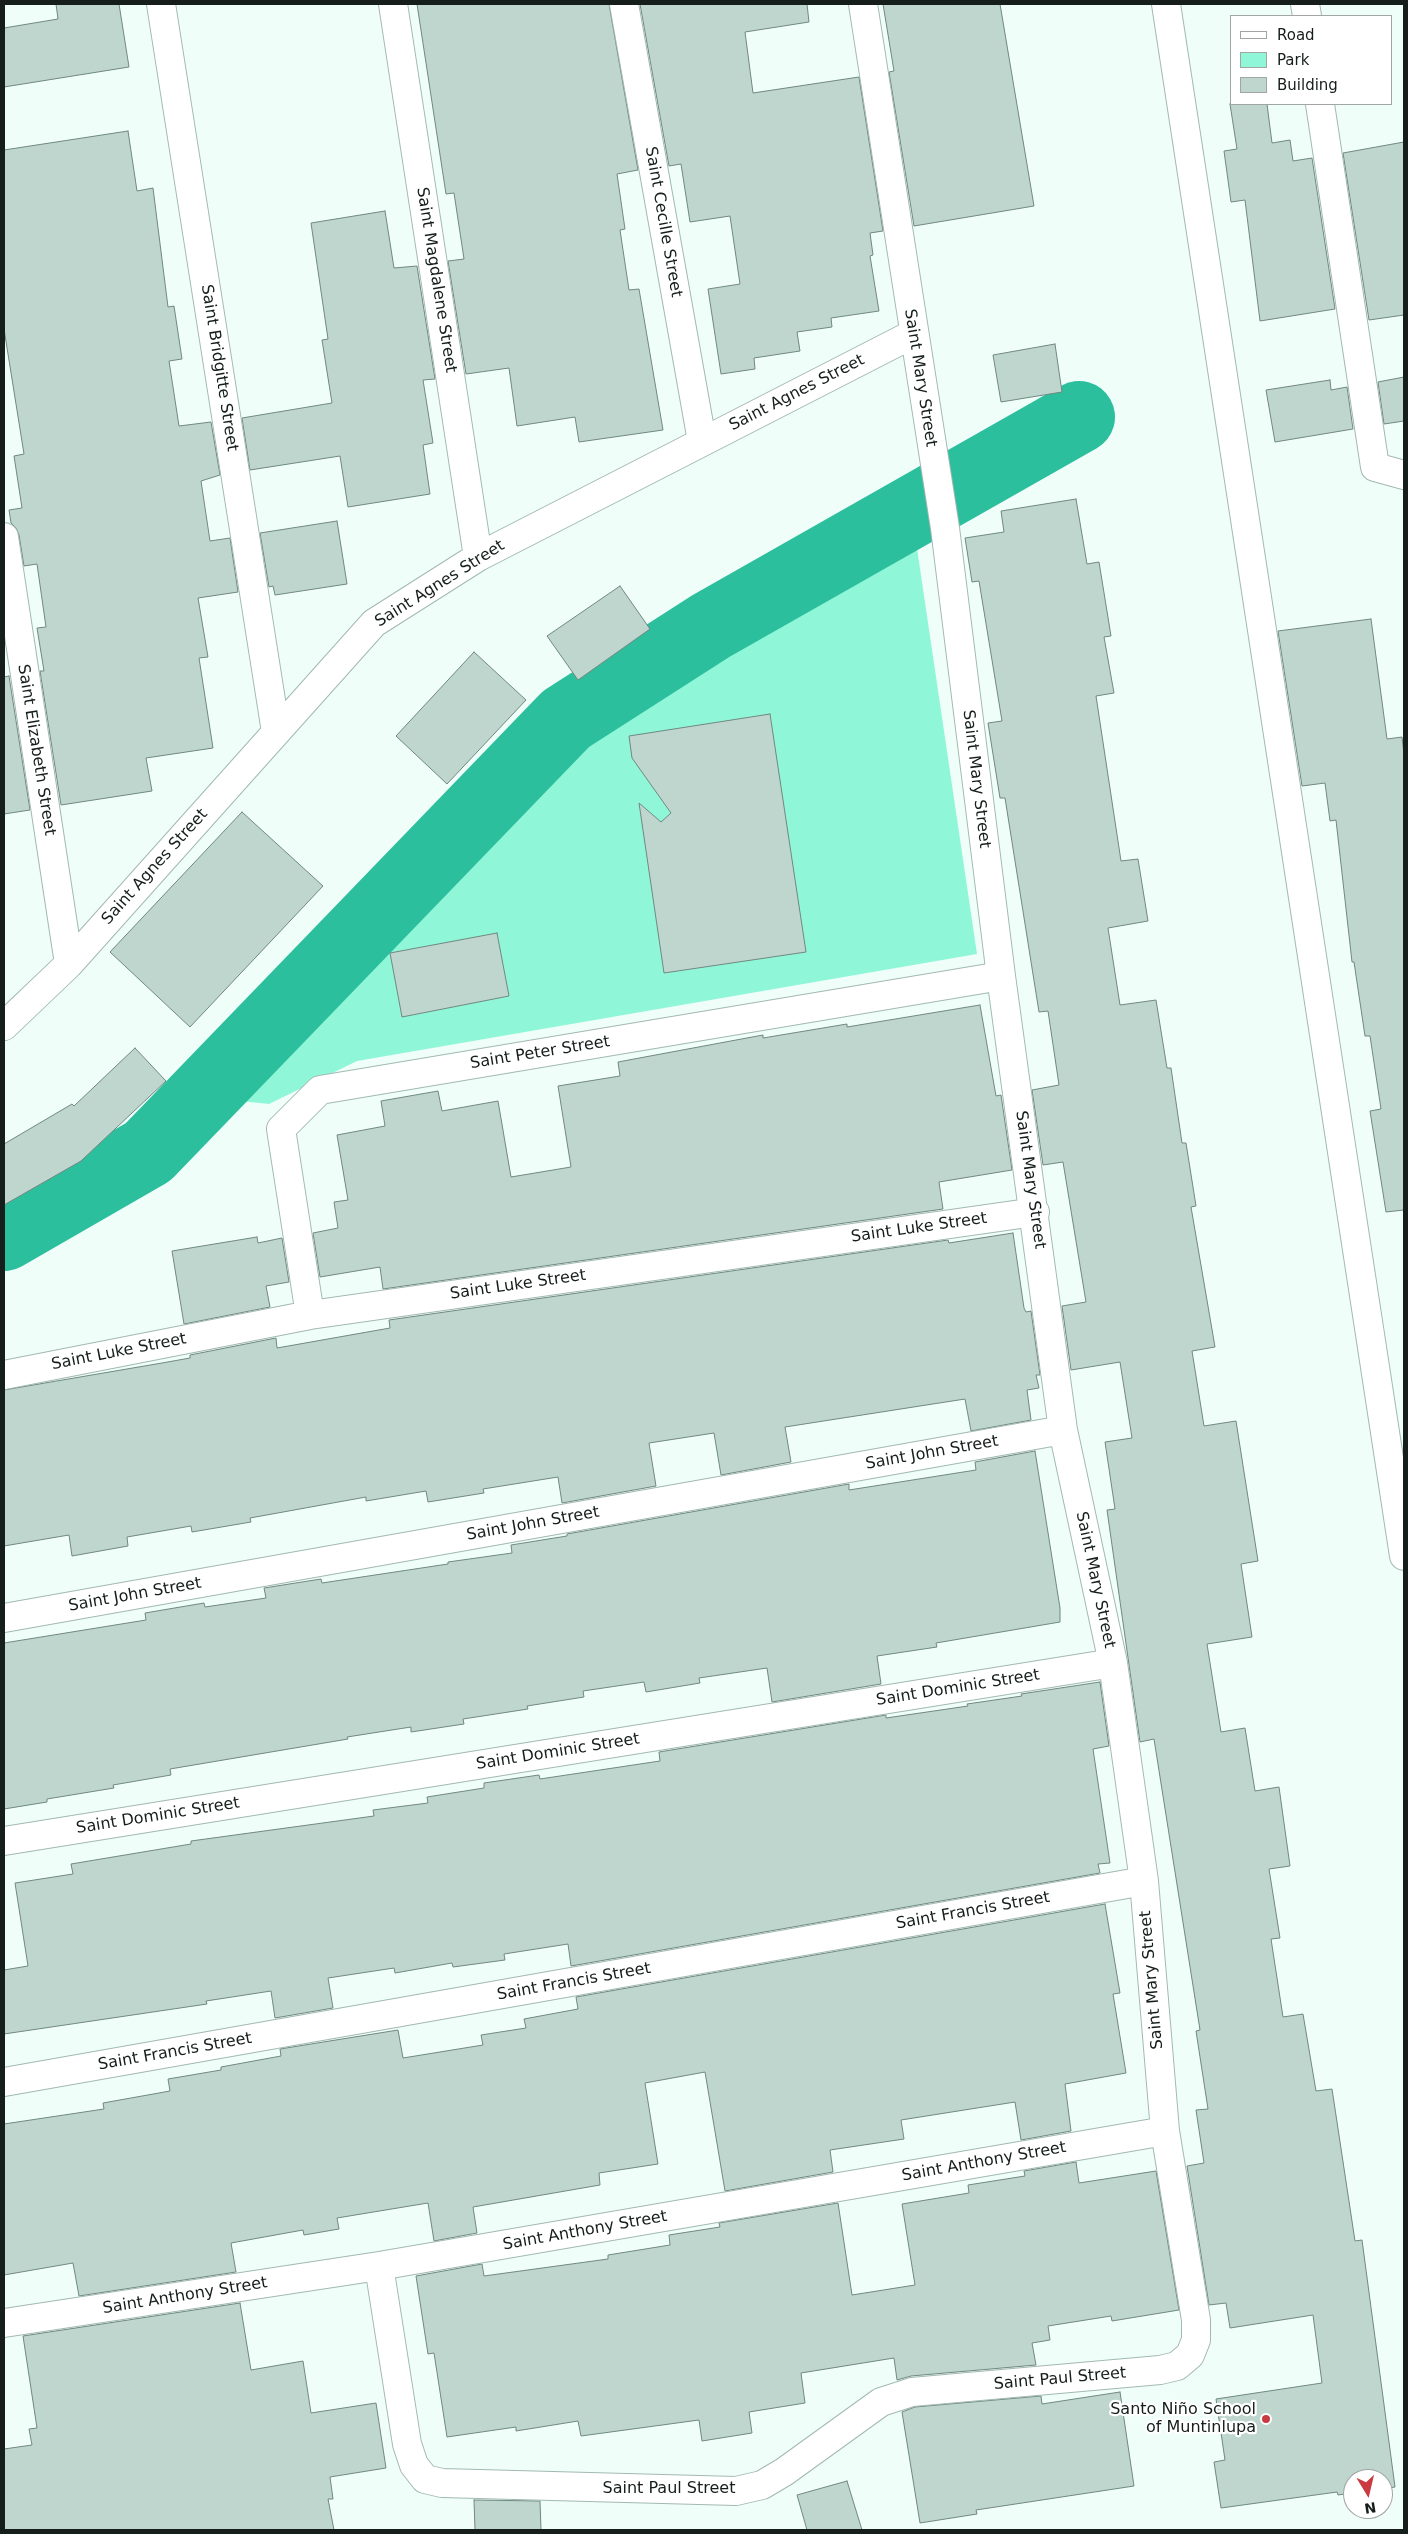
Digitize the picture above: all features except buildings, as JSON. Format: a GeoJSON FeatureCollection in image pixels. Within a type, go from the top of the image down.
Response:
{"type":"FeatureCollection","features":[{"type":"Feature","properties":{"kind":"street","name":"Saint Bridgitte Street"},"geometry":{"type":"LineString","coordinates":[[161,4],[276,732]]}},
{"type":"Feature","properties":{"kind":"street","name":"Saint Magdalene Street"},"geometry":{"type":"LineString","coordinates":[[393,4],[478,557]]}},
{"type":"Feature","properties":{"kind":"street","name":"Saint Cecille Street"},"geometry":{"type":"LineString","coordinates":[[624,4],[702,441]]}},
{"type":"Feature","properties":{"kind":"street","name":"Saint Mary Street"},"geometry":{"type":"LineString","coordinates":[[862,4],[945,528],[1002,976],[1063,1430],[1113,1663],[1144,1881],[1165,2131],[1196,2320],[1196,2340],[1190,2355]]}},
{"type":"Feature","properties":{"kind":"street"},"geometry":{"type":"LineString","coordinates":[[1166,4],[1404,1556]]}},
{"type":"Feature","properties":{"kind":"street"},"geometry":{"type":"LineString","coordinates":[[1320,105],[1376,467],[1404,475]]}},
{"type":"Feature","properties":{"kind":"street","name":"Saint Agnes Street"},"geometry":{"type":"LineString","coordinates":[[4,1026],[69,964],[374,623],[478,557],[913,334]]}},
{"type":"Feature","properties":{"kind":"street","name":"Saint Elizabeth Street"},"geometry":{"type":"LineString","coordinates":[[4,537],[69,964]]}},
{"type":"Feature","properties":{"kind":"street","name":"Saint Peter Street"},"geometry":{"type":"LineString","coordinates":[[310,1315],[281,1130],[320,1090],[1002,976]]}},
{"type":"Feature","properties":{"kind":"street","name":"Saint Luke Street"},"geometry":{"type":"LineString","coordinates":[[4,1375],[310,1315],[1035,1212]]}},
{"type":"Feature","properties":{"kind":"street","name":"Saint John Street"},"geometry":{"type":"LineString","coordinates":[[4,1618],[1063,1430]]}},
{"type":"Feature","properties":{"kind":"street","name":"Saint Dominic Street"},"geometry":{"type":"LineString","coordinates":[[4,1841],[1113,1663]]}},
{"type":"Feature","properties":{"kind":"street","name":"Saint Francis Street"},"geometry":{"type":"LineString","coordinates":[[4,2082],[1144,1881]]}},
{"type":"Feature","properties":{"kind":"street","name":"Saint Anthony Street"},"geometry":{"type":"LineString","coordinates":[[4,2324],[379,2266],[1165,2131]]}},
{"type":"Feature","properties":{"kind":"street","name":"Saint Paul Street"},"geometry":{"type":"LineString","coordinates":[[379,2266],[407,2444],[414,2465],[425,2479],[442,2483],[736,2491],[762,2485],[784,2472],[853,2420],[881,2402],[912,2392],[1160,2370],[1177,2366],[1190,2355]]}},
{"type":"Feature","properties":{"kind":"green space"},"geometry":{"type":"Polygon","coordinates":[[[914,528],[977,954],[357,1061],[269,1104],[221,1099],[573,739],[914,528]]]}},
{"type":"Feature","properties":{"kind":"waterway"},"geometry":{"type":"LineString","coordinates":[[4,1235],[148,1152],[566,719],[711,626],[1079,417]]}},
{"type":"Feature","properties":{"kind":"place","name":"Santo Niño School of Muntinlupa"},"geometry":{"type":"Point","coordinates":[1266,2419]}}]}
